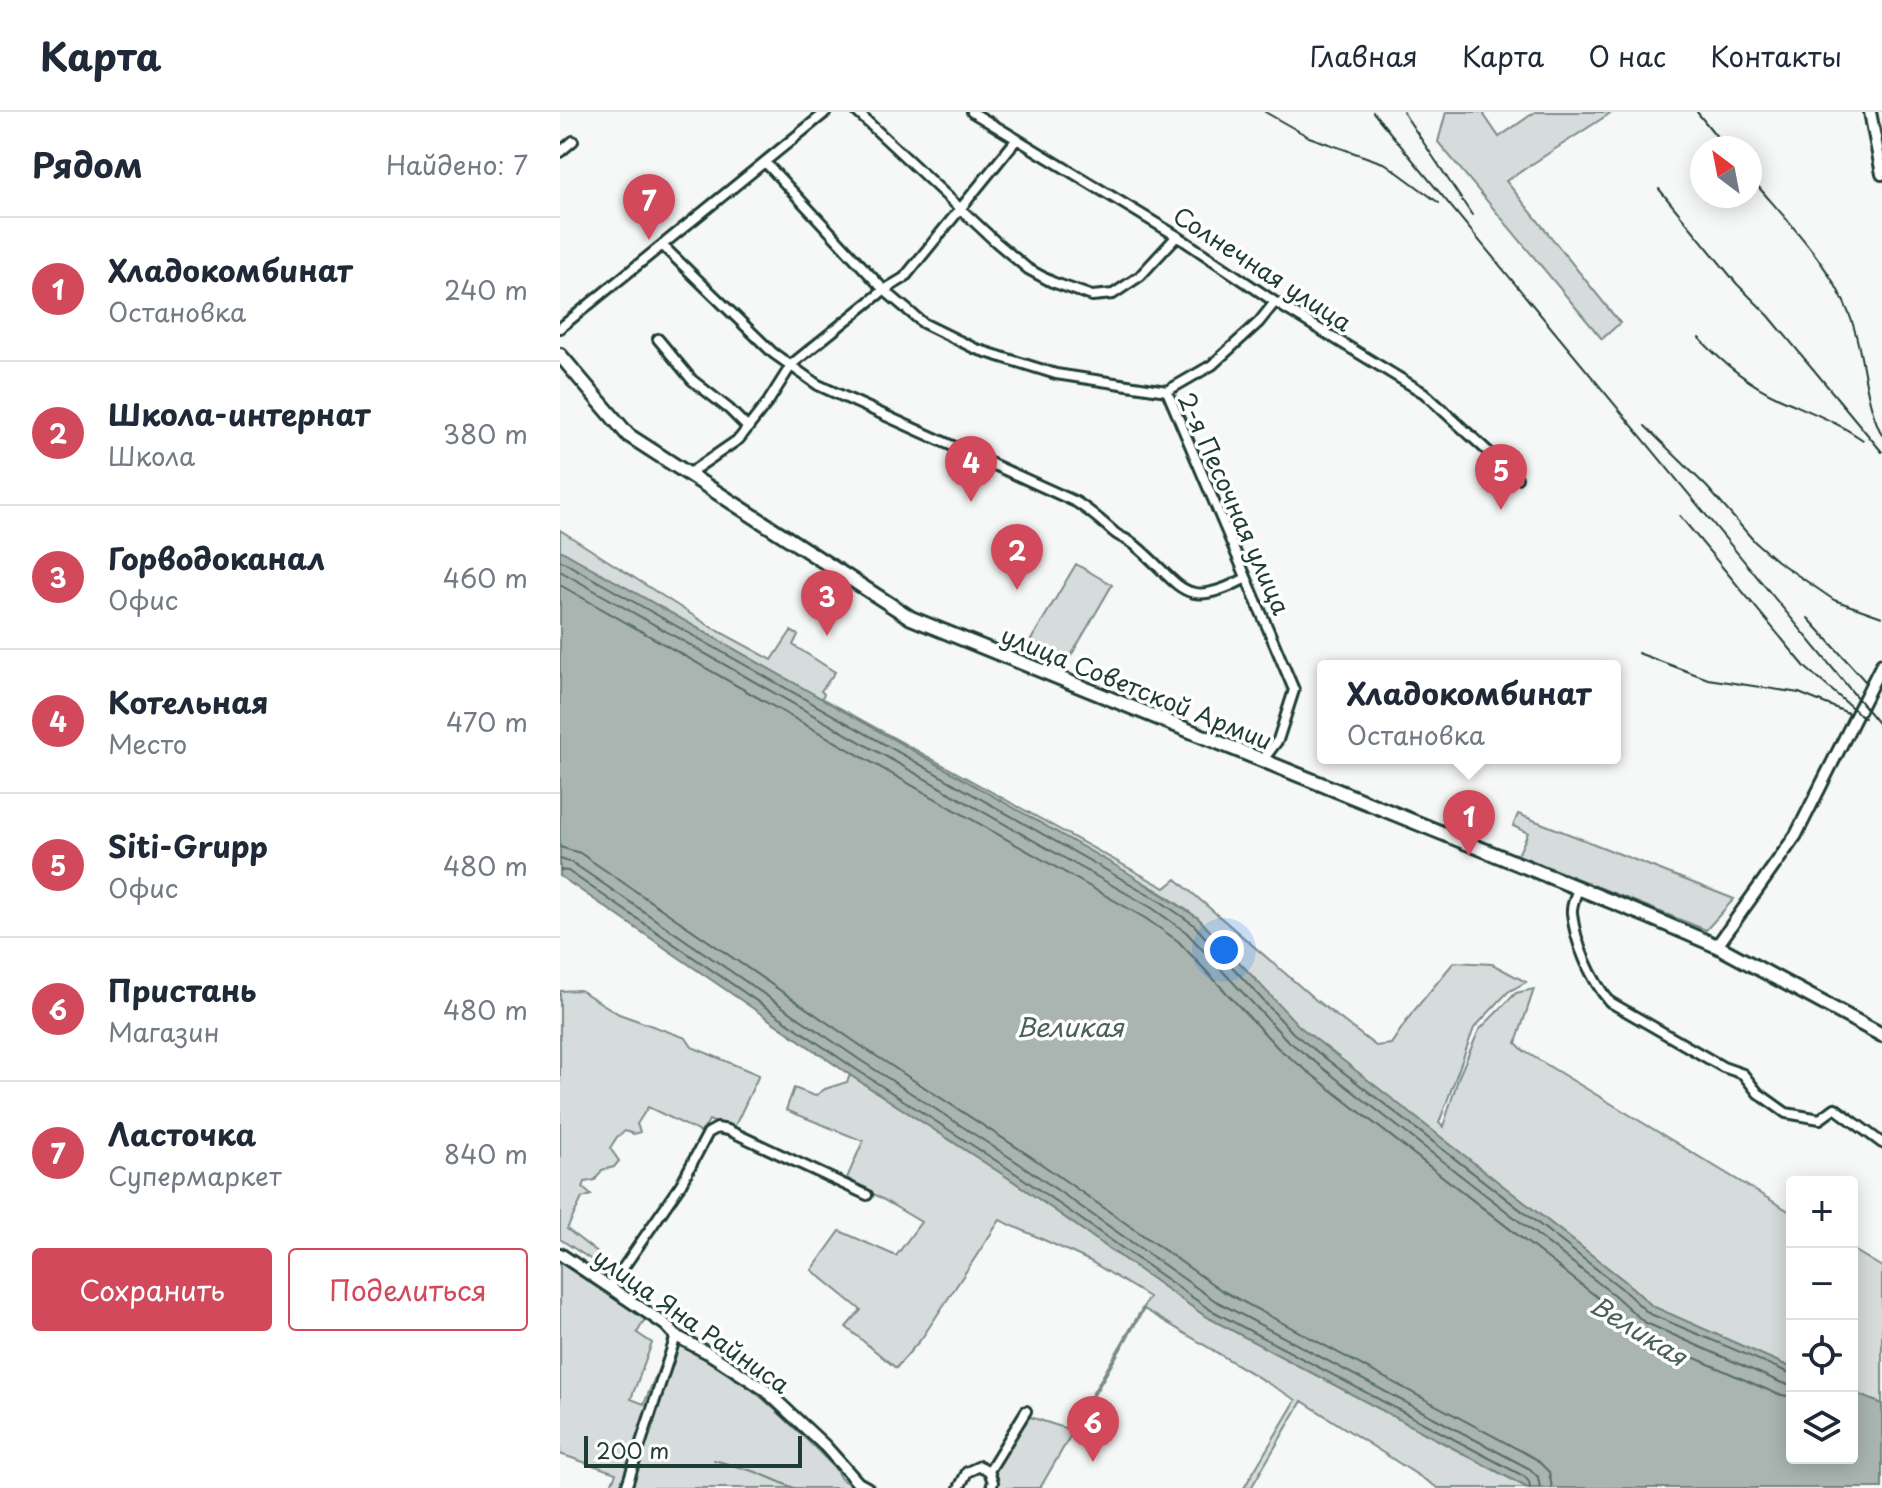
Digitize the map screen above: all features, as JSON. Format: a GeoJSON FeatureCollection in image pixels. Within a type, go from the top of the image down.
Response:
{"type":"FeatureCollection","features":[{"type":"Feature","properties":{"kind":"main road","name":"улица Советской Армии"},"geometry":{"type":"LineString","coordinates":[[560,355],[628,435],[911,618],[1717,946],[1882,1035]]}},
{"type":"Feature","properties":{"kind":"street"},"geometry":{"type":"LineString","coordinates":[[560,328],[826,112]]}},
{"type":"Feature","properties":{"kind":"street"},"geometry":{"type":"LineString","coordinates":[[857,112],[1028,269],[1052,282],[1092,296],[1113,294],[1140,276],[1177,236]]}},
{"type":"Feature","properties":{"kind":"street","name":"Солнечная улица"},"geometry":{"type":"LineString","coordinates":[[972,112],[1177,236],[1275,302],[1424,393],[1517,478]]}},
{"type":"Feature","properties":{"kind":"street"},"geometry":{"type":"LineString","coordinates":[[1870,112],[1882,174]]}},
{"type":"Feature","properties":{"kind":"street"},"geometry":{"type":"LineString","coordinates":[[688,474],[739,439],[792,364],[884,290],[904,278],[1017,139]]}},
{"type":"Feature","properties":{"kind":"street"},"geometry":{"type":"LineString","coordinates":[[560,152],[573,141]]}},
{"type":"Feature","properties":{"kind":"street","name":"2-я Песочная улица"},"geometry":{"type":"LineString","coordinates":[[765,162],[884,290],[923,323],[976,349],[1056,374],[1167,391],[1294,690],[1278,740],[1262,761]]}},
{"type":"Feature","properties":{"kind":"street"},"geometry":{"type":"LineString","coordinates":[[663,246],[773,353],[818,385],[1076,502],[1104,520],[1116,534],[1135,544],[1168,579],[1190,594],[1211,594],[1246,578]]}},
{"type":"Feature","properties":{"kind":"street"},"geometry":{"type":"LineString","coordinates":[[1167,391],[1212,365],[1259,322],[1275,302]]}},
{"type":"Feature","properties":{"kind":"street"},"geometry":{"type":"LineString","coordinates":[[658,339],[692,380],[748,428]]}},
{"type":"Feature","properties":{"kind":"street"},"geometry":{"type":"LineString","coordinates":[[1717,946],[1796,835],[1882,664]]}},
{"type":"Feature","properties":{"kind":"street"},"geometry":{"type":"LineString","coordinates":[[1578,888],[1571,910],[1597,987],[1610,1002],[1723,1067],[1743,1074],[1758,1093],[1786,1113],[1820,1119],[1835,1108],[1882,1143]]}},
{"type":"Feature","properties":{"kind":"street"},"geometry":{"type":"LineString","coordinates":[[610,1287],[681,1184],[708,1133],[717,1128],[867,1195]]}},
{"type":"Feature","properties":{"kind":"street","name":"улица Яна Райниса"},"geometry":{"type":"LineString","coordinates":[[560,1254],[666,1325],[676,1336],[764,1389],[825,1446],[858,1483],[867,1488]]}},
{"type":"Feature","properties":{"kind":"street"},"geometry":{"type":"LineString","coordinates":[[626,1488],[676,1336]]}},
{"type":"Feature","properties":{"kind":"street"},"geometry":{"type":"LineString","coordinates":[[989,1471],[1026,1411]]}},
{"type":"Feature","properties":{"kind":"street"},"geometry":{"type":"LineString","coordinates":[[959,1488],[967,1472],[980,1466],[989,1471],[993,1482],[991,1488]]}},
{"type":"Feature","properties":{"kind":"shaded area"},"geometry":{"type":"Polygon","coordinates":[[[1446,112],[1486,112],[1484,115],[1499,137],[1535,112],[1612,112],[1506,181],[1620,323],[1602,339],[1438,142],[1446,112]]]}},
{"type":"Feature","properties":{"kind":"shaded area"},"geometry":{"type":"Polygon","coordinates":[[[560,530],[711,627],[772,660],[791,631],[798,635],[793,645],[835,672],[821,691],[824,694],[822,698],[1165,888],[1176,879],[1317,1001],[1376,1046],[1391,1044],[1454,962],[1492,964],[1526,982],[1508,992],[1474,1028],[1439,1123],[1443,1127],[1459,1076],[1479,1030],[1516,993],[1534,989],[1516,1043],[1524,1051],[1786,1209],[1786,1365],[1652,1306],[1626,1282],[1298,1026],[1198,918],[1162,893],[560,550],[560,530]]]}},
{"type":"Feature","properties":{"kind":"shaded area"},"geometry":{"type":"Polygon","coordinates":[[[1076,564],[1112,585],[1068,661],[1031,640],[1076,564]]]}},
{"type":"Feature","properties":{"kind":"shaded area"},"geometry":{"type":"Polygon","coordinates":[[[1518,814],[1734,899],[1706,930],[1518,855],[1528,833],[1513,826],[1518,814]]]}},
{"type":"Feature","properties":{"kind":"shaded area"},"geometry":{"type":"Polygon","coordinates":[[[580,990],[619,1014],[686,1038],[692,1047],[759,1075],[733,1130],[709,1120],[702,1133],[648,1107],[637,1124],[640,1132],[625,1131],[617,1137],[610,1148],[619,1161],[614,1167],[602,1170],[595,1180],[585,1182],[583,1188],[591,1195],[582,1198],[567,1229],[600,1255],[598,1264],[560,1239],[560,991],[580,990]]]}},
{"type":"Feature","properties":{"kind":"shaded area"},"geometry":{"type":"Polygon","coordinates":[[[850,1075],[1013,1181],[1205,1316],[1528,1488],[1438,1488],[1302,1401],[1251,1488],[1244,1488],[1296,1400],[1144,1309],[1040,1488],[993,1488],[995,1471],[1027,1416],[1071,1430],[1149,1297],[1090,1261],[1000,1220],[922,1338],[896,1368],[846,1327],[861,1310],[812,1270],[840,1231],[896,1256],[921,1222],[847,1178],[863,1141],[786,1110],[794,1088],[815,1096],[825,1089],[847,1082],[850,1075]]]}},
{"type":"Feature","properties":{"kind":"shaded area"},"geometry":{"type":"Polygon","coordinates":[[[1858,1253],[1882,1267],[1882,1404],[1858,1394],[1858,1253]]]}},
{"type":"Feature","properties":{"kind":"shaded area"},"geometry":{"type":"Polygon","coordinates":[[[560,1263],[645,1319],[637,1333],[652,1343],[631,1399],[644,1404],[668,1339],[737,1378],[796,1430],[834,1467],[841,1479],[855,1488],[610,1488],[616,1473],[560,1454],[560,1263]]]}},
{"type":"Feature","properties":{"kind":"water","name":"Великая"},"geometry":{"type":"Polygon","coordinates":[[[560,550],[1125,871],[1198,918],[1299,1026],[1626,1282],[1652,1306],[1786,1365],[1786,1464],[1858,1464],[1858,1394],[1882,1404],[1882,1488],[1528,1488],[1205,1316],[1013,1181],[850,1075],[560,876],[560,550]]]}},
{"type":"Feature","properties":{"kind":"waterway"},"geometry":{"type":"LineString","coordinates":[[714,1460],[756,1472],[794,1488]]}},
{"type":"Feature","properties":{"kind":"railway"},"geometry":{"type":"LineString","coordinates":[[1265,112],[1309,137],[1386,164],[1439,203]]}},
{"type":"Feature","properties":{"kind":"railway"},"geometry":{"type":"LineString","coordinates":[[1373,112],[1882,728]]}},
{"type":"Feature","properties":{"kind":"railway"},"geometry":{"type":"LineString","coordinates":[[1403,112],[1472,215]]}},
{"type":"Feature","properties":{"kind":"railway"},"geometry":{"type":"LineString","coordinates":[[1697,112],[1716,136]]}},
{"type":"Feature","properties":{"kind":"railway"},"geometry":{"type":"LineString","coordinates":[[1659,189],[1882,452]]}},
{"type":"Feature","properties":{"kind":"railway"},"geometry":{"type":"LineString","coordinates":[[1762,191],[1819,260],[1841,297],[1855,331],[1871,406],[1882,435]]}},
{"type":"Feature","properties":{"kind":"railway"},"geometry":{"type":"LineString","coordinates":[[1699,338],[1726,364],[1757,386],[1863,440]]}},
{"type":"Feature","properties":{"kind":"railway"},"geometry":{"type":"LineString","coordinates":[[1645,426],[1707,487],[1755,542],[1777,561],[1834,600],[1882,617]]}},
{"type":"Feature","properties":{"kind":"railway"},"geometry":{"type":"LineString","coordinates":[[1680,516],[1806,668],[1864,718]]}},
{"type":"Feature","properties":{"kind":"railway"},"geometry":{"type":"LineString","coordinates":[[1808,618],[1865,681]]}},
{"type":"Feature","properties":{"kind":"railway"},"geometry":{"type":"LineString","coordinates":[[1638,653],[1708,679],[1799,693],[1848,713]]}},
{"type":"Feature","properties":{"kind":"place","name":"Ласточка"},"geometry":{"type":"Point","coordinates":[649,240]}},
{"type":"Feature","properties":{"kind":"place","name":"Котельная"},"geometry":{"type":"Point","coordinates":[971,502]}},
{"type":"Feature","properties":{"kind":"place","name":"Siti-Grupp"},"geometry":{"type":"Point","coordinates":[1501,510]}},
{"type":"Feature","properties":{"kind":"place","name":"Школа-интернат"},"geometry":{"type":"Point","coordinates":[1017,590]}},
{"type":"Feature","properties":{"kind":"place","name":"Горводоканал"},"geometry":{"type":"Point","coordinates":[827,636]}},
{"type":"Feature","properties":{"kind":"place","name":"Хладокомбинат"},"geometry":{"type":"Point","coordinates":[1469,856]}},
{"type":"Feature","properties":{"kind":"place","name":"Пристань"},"geometry":{"type":"Point","coordinates":[1093,1462]}}]}
